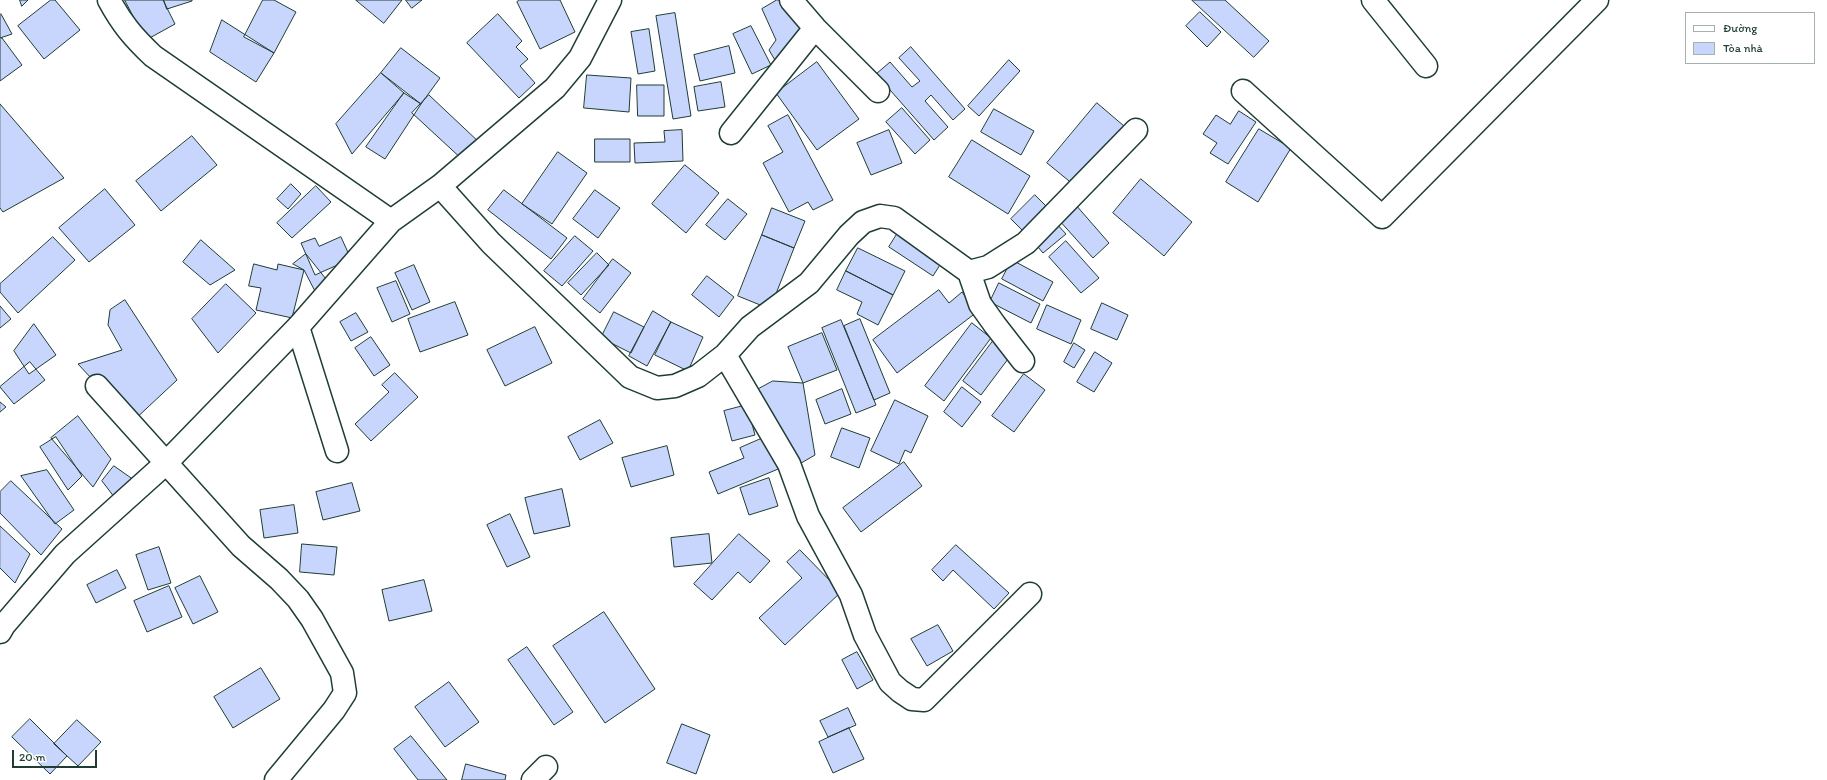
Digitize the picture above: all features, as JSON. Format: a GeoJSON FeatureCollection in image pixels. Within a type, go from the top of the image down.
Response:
{"type":"FeatureCollection","features":[{"type":"Feature","properties":{"kind":"street"},"geometry":{"type":"LineString","coordinates":[[109,0],[127,30],[153,56],[391,221]]}},
{"type":"Feature","properties":{"kind":"street"},"geometry":{"type":"LineString","coordinates":[[1,625],[65,554],[165,464],[298,327],[391,221],[440,186],[555,88],[580,58],[610,0]]}},
{"type":"Feature","properties":{"kind":"street"},"geometry":{"type":"LineString","coordinates":[[791,0],[816,28],[878,91]]}},
{"type":"Feature","properties":{"kind":"street"},"geometry":{"type":"LineString","coordinates":[[1373,0],[1426,66]]}},
{"type":"Feature","properties":{"kind":"street"},"geometry":{"type":"LineString","coordinates":[[1243,90],[1382,216],[1597,0]]}},
{"type":"Feature","properties":{"kind":"street"},"geometry":{"type":"LineString","coordinates":[[731,133],[816,28]]}},
{"type":"Feature","properties":{"kind":"street"},"geometry":{"type":"LineString","coordinates":[[969,272],[988,267],[1026,243],[1136,130]]}},
{"type":"Feature","properties":{"kind":"street"},"geometry":{"type":"LineString","coordinates":[[440,186],[491,243],[630,377],[657,388],[675,386],[698,376],[725,355],[750,327],[809,283],[849,235],[863,222],[880,216],[894,218],[969,272],[980,304],[994,325],[1023,361]]}},
{"type":"Feature","properties":{"kind":"street"},"geometry":{"type":"LineString","coordinates":[[298,327],[337,451]]}},
{"type":"Feature","properties":{"kind":"street"},"geometry":{"type":"LineString","coordinates":[[725,355],[789,464],[808,516],[851,595],[865,635],[890,682],[900,691],[912,699],[924,700],[1030,594]]}},
{"type":"Feature","properties":{"kind":"street"},"geometry":{"type":"LineString","coordinates":[[97,386],[165,464],[241,546],[279,579],[298,599],[312,619],[342,673],[345,693],[334,710],[276,780]]}},
{"type":"Feature","properties":{"kind":"building"},"geometry":{"type":"Polygon","coordinates":[[[20,0],[28,0],[22,6],[20,0]]]}},
{"type":"Feature","properties":{"kind":"building"},"geometry":{"type":"Polygon","coordinates":[[[51,0],[55,0],[80,30],[44,59],[18,26],[51,0]]]}},
{"type":"Feature","properties":{"kind":"building"},"geometry":{"type":"Polygon","coordinates":[[[125,0],[163,0],[175,24],[146,40],[125,0]]]}},
{"type":"Feature","properties":{"kind":"building"},"geometry":{"type":"Polygon","coordinates":[[[164,0],[192,0],[192,1],[167,9],[164,0]]]}},
{"type":"Feature","properties":{"kind":"building"},"geometry":{"type":"Polygon","coordinates":[[[263,0],[274,0],[296,12],[274,53],[244,37],[263,0]]]}},
{"type":"Feature","properties":{"kind":"building"},"geometry":{"type":"Polygon","coordinates":[[[356,0],[402,0],[384,23],[356,0]]]}},
{"type":"Feature","properties":{"kind":"building"},"geometry":{"type":"Polygon","coordinates":[[[406,0],[422,0],[412,8],[406,0]]]}},
{"type":"Feature","properties":{"kind":"building"},"geometry":{"type":"Polygon","coordinates":[[[520,0],[560,0],[575,32],[540,49],[517,2],[520,0]]]}},
{"type":"Feature","properties":{"kind":"building"},"geometry":{"type":"Polygon","coordinates":[[[777,0],[783,0],[804,32],[779,67],[769,50],[776,40],[762,9],[777,0]]]}},
{"type":"Feature","properties":{"kind":"building"},"geometry":{"type":"Polygon","coordinates":[[[1192,0],[1225,0],[1269,41],[1254,57],[1192,0]]]}},
{"type":"Feature","properties":{"kind":"building"},"geometry":{"type":"Polygon","coordinates":[[[1200,12],[1221,32],[1207,47],[1186,26],[1200,12]]]}},
{"type":"Feature","properties":{"kind":"building"},"geometry":{"type":"Polygon","coordinates":[[[675,13],[691,116],[673,119],[656,16],[675,13]]]}},
{"type":"Feature","properties":{"kind":"building"},"geometry":{"type":"Polygon","coordinates":[[[1,14],[12,34],[0,38],[0,15],[1,14]]]}},
{"type":"Feature","properties":{"kind":"building"},"geometry":{"type":"Polygon","coordinates":[[[498,14],[522,41],[516,47],[528,59],[520,66],[535,83],[519,98],[467,43],[498,14]]]}},
{"type":"Feature","properties":{"kind":"building"},"geometry":{"type":"Polygon","coordinates":[[[222,20],[274,53],[256,82],[210,52],[222,20]]]}},
{"type":"Feature","properties":{"kind":"building"},"geometry":{"type":"Polygon","coordinates":[[[751,26],[771,65],[752,74],[733,34],[751,26]]]}},
{"type":"Feature","properties":{"kind":"building"},"geometry":{"type":"Polygon","coordinates":[[[649,29],[655,71],[638,74],[631,32],[649,29]]]}},
{"type":"Feature","properties":{"kind":"building"},"geometry":{"type":"Polygon","coordinates":[[[2,38],[22,65],[0,81],[0,40],[2,38]]]}},
{"type":"Feature","properties":{"kind":"building"},"geometry":{"type":"Polygon","coordinates":[[[729,46],[735,73],[700,81],[694,55],[729,46]]]}},
{"type":"Feature","properties":{"kind":"building"},"geometry":{"type":"Polygon","coordinates":[[[911,47],[965,109],[953,120],[931,95],[925,101],[948,127],[934,140],[876,74],[890,62],[912,87],[920,81],[899,58],[911,47]]]}},
{"type":"Feature","properties":{"kind":"building"},"geometry":{"type":"Polygon","coordinates":[[[401,48],[440,78],[421,104],[381,73],[401,48]]]}},
{"type":"Feature","properties":{"kind":"building"},"geometry":{"type":"Polygon","coordinates":[[[1009,60],[1020,71],[979,116],[968,106],[1009,60]]]}},
{"type":"Feature","properties":{"kind":"building"},"geometry":{"type":"Polygon","coordinates":[[[817,62],[859,119],[817,150],[776,93],[817,62]]]}},
{"type":"Feature","properties":{"kind":"building"},"geometry":{"type":"Polygon","coordinates":[[[381,73],[404,93],[352,154],[336,124],[381,73]]]}},
{"type":"Feature","properties":{"kind":"building"},"geometry":{"type":"Polygon","coordinates":[[[587,75],[631,78],[629,112],[584,108],[587,75]]]}},
{"type":"Feature","properties":{"kind":"building"},"geometry":{"type":"Polygon","coordinates":[[[721,82],[725,107],[698,111],[694,87],[721,82]]]}},
{"type":"Feature","properties":{"kind":"building"},"geometry":{"type":"Polygon","coordinates":[[[637,85],[664,85],[664,116],[638,116],[637,85]]]}},
{"type":"Feature","properties":{"kind":"building"},"geometry":{"type":"Polygon","coordinates":[[[404,93],[421,104],[385,159],[366,147],[404,93]]]}},
{"type":"Feature","properties":{"kind":"building"},"geometry":{"type":"Polygon","coordinates":[[[429,95],[481,144],[464,161],[412,113],[429,95]]]}},
{"type":"Feature","properties":{"kind":"building"},"geometry":{"type":"Polygon","coordinates":[[[1097,103],[1124,126],[1074,185],[1047,163],[1097,103]]]}},
{"type":"Feature","properties":{"kind":"building"},"geometry":{"type":"Polygon","coordinates":[[[0,104],[64,178],[3,212],[0,208],[0,104]]]}},
{"type":"Feature","properties":{"kind":"building"},"geometry":{"type":"Polygon","coordinates":[[[902,108],[930,140],[915,154],[886,122],[902,108]]]}},
{"type":"Feature","properties":{"kind":"building"},"geometry":{"type":"Polygon","coordinates":[[[994,109],[1034,131],[1021,155],[981,132],[994,109]]]}},
{"type":"Feature","properties":{"kind":"building"},"geometry":{"type":"Polygon","coordinates":[[[1239,111],[1256,122],[1228,164],[1210,153],[1217,143],[1203,134],[1216,115],[1230,124],[1239,111]]]}},
{"type":"Feature","properties":{"kind":"building"},"geometry":{"type":"Polygon","coordinates":[[[788,115],[833,200],[813,210],[808,202],[789,212],[763,163],[783,152],[768,126],[788,115]]]}},
{"type":"Feature","properties":{"kind":"building"},"geometry":{"type":"Polygon","coordinates":[[[1259,129],[1291,148],[1258,202],[1226,182],[1259,129]]]}},
{"type":"Feature","properties":{"kind":"building"},"geometry":{"type":"Polygon","coordinates":[[[682,130],[683,161],[635,163],[634,143],[665,142],[664,131],[682,130]]]}},
{"type":"Feature","properties":{"kind":"building"},"geometry":{"type":"Polygon","coordinates":[[[889,130],[902,163],[871,175],[857,143],[889,130]]]}},
{"type":"Feature","properties":{"kind":"building"},"geometry":{"type":"Polygon","coordinates":[[[192,136],[217,165],[161,211],[136,181],[192,136]]]}},
{"type":"Feature","properties":{"kind":"building"},"geometry":{"type":"Polygon","coordinates":[[[595,139],[630,139],[630,162],[595,162],[595,139]]]}},
{"type":"Feature","properties":{"kind":"building"},"geometry":{"type":"Polygon","coordinates":[[[972,140],[1030,176],[1008,214],[949,177],[972,140]]]}},
{"type":"Feature","properties":{"kind":"building"},"geometry":{"type":"Polygon","coordinates":[[[558,152],[587,173],[552,224],[522,204],[558,152]]]}},
{"type":"Feature","properties":{"kind":"building"},"geometry":{"type":"Polygon","coordinates":[[[685,165],[719,193],[686,233],[652,204],[685,165]]]}},
{"type":"Feature","properties":{"kind":"building"},"geometry":{"type":"Polygon","coordinates":[[[1141,179],[1192,222],[1164,256],[1113,213],[1141,179]]]}},
{"type":"Feature","properties":{"kind":"building"},"geometry":{"type":"Polygon","coordinates":[[[291,184],[301,194],[288,209],[277,199],[291,184]]]}},
{"type":"Feature","properties":{"kind":"building"},"geometry":{"type":"Polygon","coordinates":[[[316,186],[331,202],[292,238],[277,223],[316,186]]]}},
{"type":"Feature","properties":{"kind":"building"},"geometry":{"type":"Polygon","coordinates":[[[105,189],[135,225],[89,262],[59,228],[105,189]]]}},
{"type":"Feature","properties":{"kind":"building"},"geometry":{"type":"Polygon","coordinates":[[[504,190],[567,238],[551,259],[488,210],[504,190]]]}},
{"type":"Feature","properties":{"kind":"building"},"geometry":{"type":"Polygon","coordinates":[[[595,190],[620,208],[598,238],[573,219],[595,190]]]}},
{"type":"Feature","properties":{"kind":"building"},"geometry":{"type":"Polygon","coordinates":[[[1035,195],[1048,208],[1024,232],[1011,219],[1035,195]]]}},
{"type":"Feature","properties":{"kind":"building"},"geometry":{"type":"Polygon","coordinates":[[[728,199],[747,214],[725,240],[706,225],[728,199]]]}},
{"type":"Feature","properties":{"kind":"building"},"geometry":{"type":"Polygon","coordinates":[[[1075,204],[1109,243],[1093,258],[1058,219],[1075,204]]]}},
{"type":"Feature","properties":{"kind":"building"},"geometry":{"type":"Polygon","coordinates":[[[772,208],[805,221],[794,248],[762,235],[772,208]]]}},
{"type":"Feature","properties":{"kind":"building"},"geometry":{"type":"Polygon","coordinates":[[[1055,222],[1066,234],[1043,253],[1033,241],[1055,222]]]}},
{"type":"Feature","properties":{"kind":"building"},"geometry":{"type":"Polygon","coordinates":[[[899,231],[943,260],[933,276],[889,247],[899,231]]]}},
{"type":"Feature","properties":{"kind":"building"},"geometry":{"type":"Polygon","coordinates":[[[762,235],[794,248],[770,309],[738,296],[762,235]]]}},
{"type":"Feature","properties":{"kind":"building"},"geometry":{"type":"Polygon","coordinates":[[[575,236],[593,251],[562,286],[544,271],[575,236]]]}},
{"type":"Feature","properties":{"kind":"building"},"geometry":{"type":"Polygon","coordinates":[[[53,237],[75,260],[18,313],[0,292],[0,284],[53,237]]]}},
{"type":"Feature","properties":{"kind":"building"},"geometry":{"type":"Polygon","coordinates":[[[341,237],[351,259],[315,275],[301,243],[315,238],[319,246],[341,237]]]}},
{"type":"Feature","properties":{"kind":"building"},"geometry":{"type":"Polygon","coordinates":[[[201,240],[235,270],[210,285],[183,262],[201,240]]]}},
{"type":"Feature","properties":{"kind":"building"},"geometry":{"type":"Polygon","coordinates":[[[1066,241],[1099,278],[1081,293],[1049,257],[1066,241]]]}},
{"type":"Feature","properties":{"kind":"building"},"geometry":{"type":"Polygon","coordinates":[[[858,248],[905,271],[893,295],[846,271],[858,248]]]}},
{"type":"Feature","properties":{"kind":"building"},"geometry":{"type":"Polygon","coordinates":[[[597,253],[609,265],[581,295],[568,283],[597,253]]]}},
{"type":"Feature","properties":{"kind":"building"},"geometry":{"type":"Polygon","coordinates":[[[306,254],[330,284],[317,295],[304,270],[293,264],[306,254]]]}},
{"type":"Feature","properties":{"kind":"building"},"geometry":{"type":"Polygon","coordinates":[[[613,259],[631,273],[600,313],[583,299],[613,259]]]}},
{"type":"Feature","properties":{"kind":"building"},"geometry":{"type":"Polygon","coordinates":[[[1012,260],[1053,282],[1043,301],[1002,279],[1012,260]]]}},
{"type":"Feature","properties":{"kind":"building"},"geometry":{"type":"Polygon","coordinates":[[[254,264],[277,270],[278,264],[304,270],[292,318],[256,310],[261,288],[249,286],[254,264]]]}},
{"type":"Feature","properties":{"kind":"building"},"geometry":{"type":"Polygon","coordinates":[[[414,265],[430,302],[412,310],[395,273],[414,265]]]}},
{"type":"Feature","properties":{"kind":"building"},"geometry":{"type":"Polygon","coordinates":[[[846,271],[893,295],[878,325],[857,314],[862,302],[837,290],[846,271]]]}},
{"type":"Feature","properties":{"kind":"building"},"geometry":{"type":"Polygon","coordinates":[[[707,276],[734,297],[719,317],[692,295],[707,276]]]}},
{"type":"Feature","properties":{"kind":"building"},"geometry":{"type":"Polygon","coordinates":[[[396,281],[410,314],[392,322],[377,288],[396,281]]]}},
{"type":"Feature","properties":{"kind":"building"},"geometry":{"type":"Polygon","coordinates":[[[999,283],[1040,304],[1031,323],[990,302],[999,283]]]}},
{"type":"Feature","properties":{"kind":"building"},"geometry":{"type":"Polygon","coordinates":[[[226,284],[256,313],[218,353],[192,319],[226,284]]]}},
{"type":"Feature","properties":{"kind":"building"},"geometry":{"type":"Polygon","coordinates":[[[939,290],[949,303],[962,292],[977,312],[897,373],[873,340],[939,290]]]}},
{"type":"Feature","properties":{"kind":"building"},"geometry":{"type":"Polygon","coordinates":[[[125,300],[177,380],[132,422],[78,364],[122,350],[108,325],[110,310],[125,300]]]}},
{"type":"Feature","properties":{"kind":"building"},"geometry":{"type":"Polygon","coordinates":[[[455,302],[468,335],[420,352],[408,319],[455,302]]]}},
{"type":"Feature","properties":{"kind":"building"},"geometry":{"type":"Polygon","coordinates":[[[1102,303],[1128,315],[1117,340],[1091,329],[1102,303]]]}},
{"type":"Feature","properties":{"kind":"building"},"geometry":{"type":"Polygon","coordinates":[[[1047,305],[1081,320],[1071,344],[1037,329],[1047,305]]]}},
{"type":"Feature","properties":{"kind":"building"},"geometry":{"type":"Polygon","coordinates":[[[0,306],[11,319],[0,328],[0,306]]]}},
{"type":"Feature","properties":{"kind":"building"},"geometry":{"type":"Polygon","coordinates":[[[653,311],[671,322],[647,366],[629,356],[653,311]]]}},
{"type":"Feature","properties":{"kind":"building"},"geometry":{"type":"Polygon","coordinates":[[[614,312],[644,327],[631,353],[601,338],[614,312]]]}},
{"type":"Feature","properties":{"kind":"building"},"geometry":{"type":"Polygon","coordinates":[[[356,313],[368,332],[351,341],[340,322],[356,313]]]}},
{"type":"Feature","properties":{"kind":"building"},"geometry":{"type":"Polygon","coordinates":[[[860,319],[890,393],[874,400],[844,326],[860,319]]]}},
{"type":"Feature","properties":{"kind":"building"},"geometry":{"type":"Polygon","coordinates":[[[841,320],[876,405],[856,413],[822,328],[841,320]]]}},
{"type":"Feature","properties":{"kind":"building"},"geometry":{"type":"Polygon","coordinates":[[[671,322],[703,337],[688,371],[655,355],[671,322]]]}},
{"type":"Feature","properties":{"kind":"building"},"geometry":{"type":"Polygon","coordinates":[[[972,323],[991,338],[944,401],[925,386],[972,323]]]}},
{"type":"Feature","properties":{"kind":"building"},"geometry":{"type":"Polygon","coordinates":[[[34,324],[56,355],[29,374],[14,351],[34,324]]]}},
{"type":"Feature","properties":{"kind":"building"},"geometry":{"type":"Polygon","coordinates":[[[535,327],[552,363],[505,386],[487,350],[535,327]]]}},
{"type":"Feature","properties":{"kind":"building"},"geometry":{"type":"Polygon","coordinates":[[[822,333],[837,370],[803,383],[788,347],[822,333]]]}},
{"type":"Feature","properties":{"kind":"building"},"geometry":{"type":"Polygon","coordinates":[[[371,337],[390,365],[374,376],[355,348],[371,337]]]}},
{"type":"Feature","properties":{"kind":"building"},"geometry":{"type":"Polygon","coordinates":[[[993,341],[1011,355],[981,395],[963,381],[993,341]]]}},
{"type":"Feature","properties":{"kind":"building"},"geometry":{"type":"Polygon","coordinates":[[[1074,343],[1085,350],[1074,368],[1064,362],[1074,343]]]}},
{"type":"Feature","properties":{"kind":"building"},"geometry":{"type":"Polygon","coordinates":[[[1095,352],[1112,363],[1094,392],[1077,382],[1095,352]]]}},
{"type":"Feature","properties":{"kind":"building"},"geometry":{"type":"Polygon","coordinates":[[[30,362],[45,380],[14,404],[0,387],[30,362]]]}},
{"type":"Feature","properties":{"kind":"building"},"geometry":{"type":"Polygon","coordinates":[[[395,373],[418,397],[371,441],[355,424],[389,392],[382,385],[395,373]]]}},
{"type":"Feature","properties":{"kind":"building"},"geometry":{"type":"Polygon","coordinates":[[[1024,374],[1045,390],[1014,432],[992,416],[1024,374]]]}},
{"type":"Feature","properties":{"kind":"building"},"geometry":{"type":"Polygon","coordinates":[[[773,381],[803,383],[815,455],[796,466],[753,392],[773,381]]]}},
{"type":"Feature","properties":{"kind":"building"},"geometry":{"type":"Polygon","coordinates":[[[962,387],[981,402],[962,427],[944,412],[962,387]]]}},
{"type":"Feature","properties":{"kind":"building"},"geometry":{"type":"Polygon","coordinates":[[[842,389],[851,414],[825,424],[816,400],[842,389]]]}},
{"type":"Feature","properties":{"kind":"building"},"geometry":{"type":"Polygon","coordinates":[[[895,400],[928,416],[911,453],[905,450],[899,464],[871,451],[895,400]]]}},
{"type":"Feature","properties":{"kind":"building"},"geometry":{"type":"Polygon","coordinates":[[[0,402],[6,407],[0,412],[0,402]]]}},
{"type":"Feature","properties":{"kind":"building"},"geometry":{"type":"Polygon","coordinates":[[[747,405],[755,435],[732,441],[724,411],[747,405]]]}},
{"type":"Feature","properties":{"kind":"building"},"geometry":{"type":"Polygon","coordinates":[[[78,416],[111,459],[93,487],[51,438],[78,416]]]}},
{"type":"Feature","properties":{"kind":"building"},"geometry":{"type":"Polygon","coordinates":[[[600,420],[613,443],[580,460],[568,437],[600,420]]]}},
{"type":"Feature","properties":{"kind":"building"},"geometry":{"type":"Polygon","coordinates":[[[842,428],[870,438],[859,468],[831,457],[842,428]]]}},
{"type":"Feature","properties":{"kind":"building"},"geometry":{"type":"Polygon","coordinates":[[[770,435],[783,467],[718,494],[709,472],[744,458],[740,448],[770,435]]]}},
{"type":"Feature","properties":{"kind":"building"},"geometry":{"type":"Polygon","coordinates":[[[56,437],[82,476],[68,490],[40,447],[56,437]]]}},
{"type":"Feature","properties":{"kind":"building"},"geometry":{"type":"Polygon","coordinates":[[[667,446],[674,475],[631,487],[622,458],[667,446]]]}},
{"type":"Feature","properties":{"kind":"building"},"geometry":{"type":"Polygon","coordinates":[[[904,462],[922,486],[861,532],[843,508],[904,462]]]}},
{"type":"Feature","properties":{"kind":"building"},"geometry":{"type":"Polygon","coordinates":[[[114,466],[134,480],[118,502],[102,481],[114,466]]]}},
{"type":"Feature","properties":{"kind":"building"},"geometry":{"type":"Polygon","coordinates":[[[47,470],[74,510],[55,524],[21,476],[47,470]]]}},
{"type":"Feature","properties":{"kind":"building"},"geometry":{"type":"Polygon","coordinates":[[[769,478],[778,506],[749,515],[740,488],[769,478]]]}},
{"type":"Feature","properties":{"kind":"building"},"geometry":{"type":"Polygon","coordinates":[[[11,481],[62,529],[41,555],[0,513],[0,492],[11,481]]]}},
{"type":"Feature","properties":{"kind":"building"},"geometry":{"type":"Polygon","coordinates":[[[352,483],[360,511],[323,520],[316,492],[352,483]]]}},
{"type":"Feature","properties":{"kind":"building"},"geometry":{"type":"Polygon","coordinates":[[[562,489],[570,526],[534,534],[525,498],[562,489]]]}},
{"type":"Feature","properties":{"kind":"building"},"geometry":{"type":"Polygon","coordinates":[[[294,505],[298,533],[264,538],[260,510],[294,505]]]}},
{"type":"Feature","properties":{"kind":"building"},"geometry":{"type":"Polygon","coordinates":[[[510,514],[530,557],[507,567],[487,525],[510,514]]]}},
{"type":"Feature","properties":{"kind":"building"},"geometry":{"type":"Polygon","coordinates":[[[0,526],[30,554],[15,583],[0,568],[0,526]]]}},
{"type":"Feature","properties":{"kind":"building"},"geometry":{"type":"Polygon","coordinates":[[[709,534],[712,563],[674,567],[671,538],[709,534]]]}},
{"type":"Feature","properties":{"kind":"building"},"geometry":{"type":"Polygon","coordinates":[[[739,534],[770,561],[750,583],[738,572],[712,600],[694,584],[739,534]]]}},
{"type":"Feature","properties":{"kind":"building"},"geometry":{"type":"Polygon","coordinates":[[[302,544],[337,547],[334,575],[300,572],[302,544]]]}},
{"type":"Feature","properties":{"kind":"building"},"geometry":{"type":"Polygon","coordinates":[[[956,545],[1009,593],[994,609],[953,570],[943,581],[932,570],[956,545]]]}},
{"type":"Feature","properties":{"kind":"building"},"geometry":{"type":"Polygon","coordinates":[[[159,547],[171,583],[148,590],[136,555],[159,547]]]}},
{"type":"Feature","properties":{"kind":"building"},"geometry":{"type":"Polygon","coordinates":[[[800,550],[841,592],[785,645],[759,618],[802,578],[787,562],[800,550]]]}},
{"type":"Feature","properties":{"kind":"building"},"geometry":{"type":"Polygon","coordinates":[[[117,570],[126,588],[96,603],[87,585],[117,570]]]}},
{"type":"Feature","properties":{"kind":"building"},"geometry":{"type":"Polygon","coordinates":[[[200,576],[218,612],[193,624],[175,588],[200,576]]]}},
{"type":"Feature","properties":{"kind":"building"},"geometry":{"type":"Polygon","coordinates":[[[424,580],[432,611],[389,621],[382,590],[424,580]]]}},
{"type":"Feature","properties":{"kind":"building"},"geometry":{"type":"Polygon","coordinates":[[[169,586],[182,617],[147,632],[134,601],[169,586]]]}},
{"type":"Feature","properties":{"kind":"building"},"geometry":{"type":"Polygon","coordinates":[[[604,612],[655,689],[605,723],[553,646],[604,612]]]}},
{"type":"Feature","properties":{"kind":"building"},"geometry":{"type":"Polygon","coordinates":[[[938,625],[953,651],[927,666],[911,639],[938,625]]]}},
{"type":"Feature","properties":{"kind":"building"},"geometry":{"type":"Polygon","coordinates":[[[527,647],[573,712],[554,725],[508,660],[527,647]]]}},
{"type":"Feature","properties":{"kind":"building"},"geometry":{"type":"Polygon","coordinates":[[[857,652],[873,680],[857,689],[842,660],[857,652]]]}},
{"type":"Feature","properties":{"kind":"building"},"geometry":{"type":"Polygon","coordinates":[[[261,668],[280,699],[233,728],[214,697],[261,668]]]}},
{"type":"Feature","properties":{"kind":"building"},"geometry":{"type":"Polygon","coordinates":[[[449,682],[479,722],[445,747],[415,707],[449,682]]]}},
{"type":"Feature","properties":{"kind":"building"},"geometry":{"type":"Polygon","coordinates":[[[848,708],[856,725],[828,737],[820,721],[848,708]]]}},
{"type":"Feature","properties":{"kind":"building"},"geometry":{"type":"Polygon","coordinates":[[[30,719],[67,756],[50,774],[12,737],[30,719]]]}},
{"type":"Feature","properties":{"kind":"building"},"geometry":{"type":"Polygon","coordinates":[[[77,720],[101,742],[78,766],[54,744],[77,720]]]}},
{"type":"Feature","properties":{"kind":"building"},"geometry":{"type":"Polygon","coordinates":[[[682,724],[710,735],[696,774],[667,763],[682,724]]]}},
{"type":"Feature","properties":{"kind":"building"},"geometry":{"type":"Polygon","coordinates":[[[849,728],[864,759],[833,773],[819,742],[849,728]]]}},
{"type":"Feature","properties":{"kind":"building"},"geometry":{"type":"Polygon","coordinates":[[[411,736],[447,780],[418,780],[394,749],[411,736]]]}},
{"type":"Feature","properties":{"kind":"building"},"geometry":{"type":"Polygon","coordinates":[[[466,764],[506,775],[505,780],[462,780],[466,764]]]}}]}
